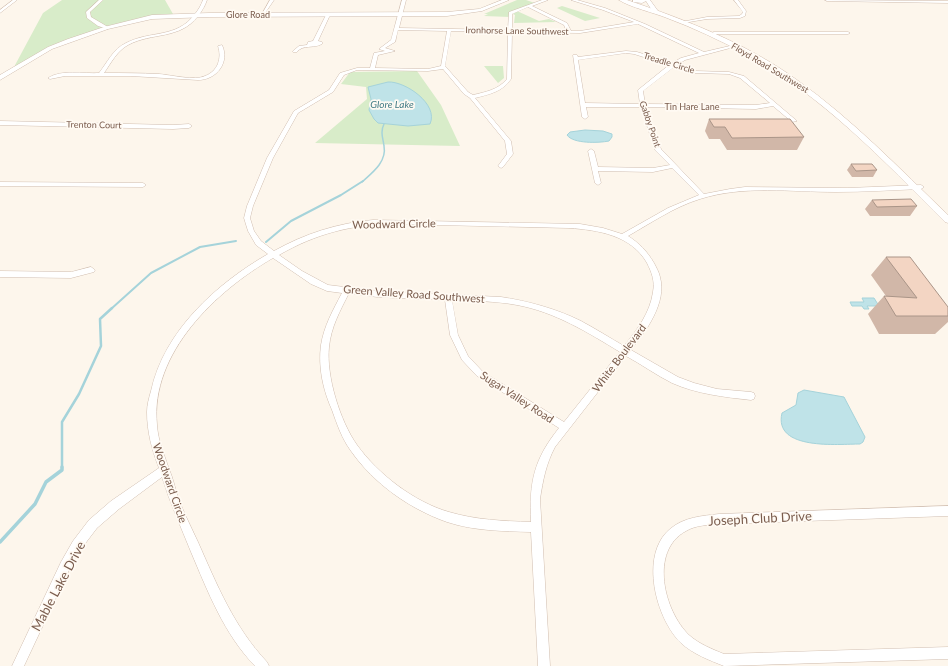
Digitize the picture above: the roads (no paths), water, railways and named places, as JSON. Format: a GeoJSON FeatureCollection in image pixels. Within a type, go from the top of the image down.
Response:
{"type":"FeatureCollection","features":[{"type":"Feature","properties":{"kind":"main road","name":"Floyd Road Southwest"},"geometry":{"type":"LineString","coordinates":[[622,0],[673,15],[784,75],[814,95],[842,118],[917,187],[948,211]]}},
{"type":"Feature","properties":{"kind":"main road"},"geometry":{"type":"LineString","coordinates":[[647,0],[673,15]]}},
{"type":"Feature","properties":{"kind":"main road","name":"Floyd Road Southwest"},"geometry":{"type":"LineString","coordinates":[[633,1],[714,33],[782,69],[812,88],[845,114],[948,220]]}},
{"type":"Feature","properties":{"kind":"street"},"geometry":{"type":"LineString","coordinates":[[0,12],[15,0]]}},
{"type":"Feature","properties":{"kind":"street"},"geometry":{"type":"LineString","coordinates":[[101,0],[88,12],[89,18],[106,28]]}},
{"type":"Feature","properties":{"kind":"street"},"geometry":{"type":"LineString","coordinates":[[101,74],[119,50],[127,44],[135,40],[181,30],[193,22],[205,0]]}},
{"type":"Feature","properties":{"kind":"street"},"geometry":{"type":"LineString","coordinates":[[262,15],[272,0]]}},
{"type":"Feature","properties":{"kind":"street"},"geometry":{"type":"LineString","coordinates":[[372,69],[376,54],[394,52],[381,49],[393,41],[404,0]]}},
{"type":"Feature","properties":{"kind":"street","name":"Glore Road"},"geometry":{"type":"LineString","coordinates":[[0,78],[50,48],[106,28],[152,17],[197,15],[400,15],[467,12],[491,7],[507,0]]}},
{"type":"Feature","properties":{"kind":"street"},"geometry":{"type":"LineString","coordinates":[[472,97],[496,91],[505,86],[510,79],[510,13],[546,0]]}},
{"type":"Feature","properties":{"kind":"street"},"geometry":{"type":"LineString","coordinates":[[573,0],[604,9],[702,53]]}},
{"type":"Feature","properties":{"kind":"street"},"geometry":{"type":"LineString","coordinates":[[633,1],[642,2],[647,0],[654,9]]}},
{"type":"Feature","properties":{"kind":"street"},"geometry":{"type":"LineString","coordinates":[[685,22],[707,18],[740,17],[744,15],[745,12],[736,0]]}},
{"type":"Feature","properties":{"kind":"street"},"geometry":{"type":"LineString","coordinates":[[827,0],[948,2]]}},
{"type":"Feature","properties":{"kind":"street"},"geometry":{"type":"LineString","coordinates":[[529,6],[565,23],[569,32]]}},
{"type":"Feature","properties":{"kind":"street"},"geometry":{"type":"LineString","coordinates":[[295,51],[299,47],[309,45],[315,46],[319,44],[315,42],[328,15]]}},
{"type":"Feature","properties":{"kind":"street","name":"Ironhorse Lane Southwest"},"geometry":{"type":"LineString","coordinates":[[397,29],[580,32],[637,23]]}},
{"type":"Feature","properties":{"kind":"street"},"geometry":{"type":"LineString","coordinates":[[449,30],[443,62],[444,67],[466,93],[472,97],[508,141],[510,154],[501,166]]}},
{"type":"Feature","properties":{"kind":"street"},"geometry":{"type":"LineString","coordinates":[[714,33],[848,33]]}},
{"type":"Feature","properties":{"kind":"street"},"geometry":{"type":"LineString","coordinates":[[206,78],[217,69],[223,61],[224,55],[220,46]]}},
{"type":"Feature","properties":{"kind":"street","name":"Gabby Point"},"geometry":{"type":"LineString","coordinates":[[703,196],[658,150],[643,106],[640,91],[683,59],[732,46]]}},
{"type":"Feature","properties":{"kind":"street","name":"Treadle Circle"},"geometry":{"type":"LineString","coordinates":[[584,105],[575,58],[626,52],[635,53],[695,72],[729,73],[742,77],[794,121]]}},
{"type":"Feature","properties":{"kind":"street","name":"Green Valley Road Southwest"},"geometry":{"type":"LineString","coordinates":[[444,67],[428,70],[372,69],[349,71],[342,74],[331,91],[296,112],[279,141],[250,206],[247,218],[251,231],[258,243],[299,273],[328,288],[348,291],[448,298],[502,300],[552,312],[578,323],[675,380],[694,388],[717,393],[751,396]]}},
{"type":"Feature","properties":{"kind":"street"},"geometry":{"type":"LineString","coordinates":[[50,78],[58,75],[156,75],[206,78],[212,82]]}},
{"type":"Feature","properties":{"kind":"street","name":"Tin Hare Lane"},"geometry":{"type":"LineString","coordinates":[[584,105],[756,107],[775,104]]}},
{"type":"Feature","properties":{"kind":"street"},"geometry":{"type":"LineString","coordinates":[[584,105],[585,117]]}},
{"type":"Feature","properties":{"kind":"street","name":"Trenton Court"},"geometry":{"type":"LineString","coordinates":[[0,123],[173,127],[189,126]]}},
{"type":"Feature","properties":{"kind":"street"},"geometry":{"type":"LineString","coordinates":[[591,151],[598,183]]}},
{"type":"Feature","properties":{"kind":"street"},"geometry":{"type":"LineString","coordinates":[[595,169],[653,170],[675,166]]}},
{"type":"Feature","properties":{"kind":"street"},"geometry":{"type":"LineString","coordinates":[[0,184],[143,185]]}},
{"type":"Feature","properties":{"kind":"street"},"geometry":{"type":"LineString","coordinates":[[623,236],[672,209],[703,196],[731,190],[825,190],[917,187]]}},
{"type":"Feature","properties":{"kind":"street","name":"Woodward Circle"},"geometry":{"type":"LineString","coordinates":[[263,666],[235,632],[209,582],[173,498],[166,470],[155,445],[152,408],[156,384],[166,356],[181,334],[207,303],[249,268],[300,241],[329,230],[362,223],[588,226],[623,236]]}},
{"type":"Feature","properties":{"kind":"street","name":"White Boulevard"},"geometry":{"type":"LineString","coordinates":[[544,666],[536,527],[538,477],[544,458],[565,427],[627,351],[641,331],[652,310],[656,290],[657,279],[654,270],[645,255],[636,245],[623,236]]}},
{"type":"Feature","properties":{"kind":"street"},"geometry":{"type":"LineString","coordinates":[[0,274],[71,275],[91,270]]}},
{"type":"Feature","properties":{"kind":"street"},"geometry":{"type":"LineString","coordinates":[[348,291],[332,319],[328,330],[324,357],[325,378],[334,407],[353,447],[380,476],[412,500],[438,513],[462,520],[498,526],[536,527]]}},
{"type":"Feature","properties":{"kind":"street","name":"Sugar Valley Road"},"geometry":{"type":"LineString","coordinates":[[448,298],[454,335],[465,358],[480,374],[565,427]]}},
{"type":"Feature","properties":{"kind":"street","name":"Mable Lake Drive"},"geometry":{"type":"LineString","coordinates":[[18,666],[65,566],[77,545],[93,524],[115,506],[166,470]]}},
{"type":"Feature","properties":{"kind":"street","name":"Joseph Club Drive"},"geometry":{"type":"LineString","coordinates":[[948,511],[719,519],[695,522],[681,528],[671,536],[663,547],[658,563],[658,580],[670,620],[685,639],[701,651],[724,660],[948,653]]}},
{"type":"Feature","properties":{"kind":"water","name":"Glore Lake"},"geometry":{"type":"Polygon","coordinates":[[[388,82],[403,85],[419,95],[430,109],[430,124],[408,126],[378,123],[374,119],[369,110],[371,99],[368,87],[388,82]]]}},
{"type":"Feature","properties":{"kind":"water"},"geometry":{"type":"Polygon","coordinates":[[[585,130],[603,131],[612,134],[612,137],[609,141],[586,142],[575,140],[567,135],[570,132],[585,130]]]}},
{"type":"Feature","properties":{"kind":"water"},"geometry":{"type":"Polygon","coordinates":[[[862,298],[874,298],[879,306],[867,306],[869,309],[864,309],[862,306],[852,306],[850,302],[864,302],[862,298]]]}},
{"type":"Feature","properties":{"kind":"water"},"geometry":{"type":"Polygon","coordinates":[[[804,390],[844,397],[865,437],[863,442],[860,444],[810,443],[797,440],[787,434],[782,425],[782,413],[796,405],[798,393],[804,390]]]}},
{"type":"Feature","properties":{"kind":"waterway"},"geometry":{"type":"LineString","coordinates":[[362,182],[378,167],[383,157],[384,146],[382,132],[384,124]]}},
{"type":"Feature","properties":{"kind":"waterway"},"geometry":{"type":"LineString","coordinates":[[266,242],[291,221],[341,195],[363,181]]}},
{"type":"Feature","properties":{"kind":"waterway"},"geometry":{"type":"LineString","coordinates":[[111,309],[151,273],[200,247],[236,241]]}},
{"type":"Feature","properties":{"kind":"waterway"},"geometry":{"type":"LineString","coordinates":[[0,542],[35,504],[46,482],[62,470],[62,422],[79,394],[101,346],[100,319],[112,308]]}}]}
